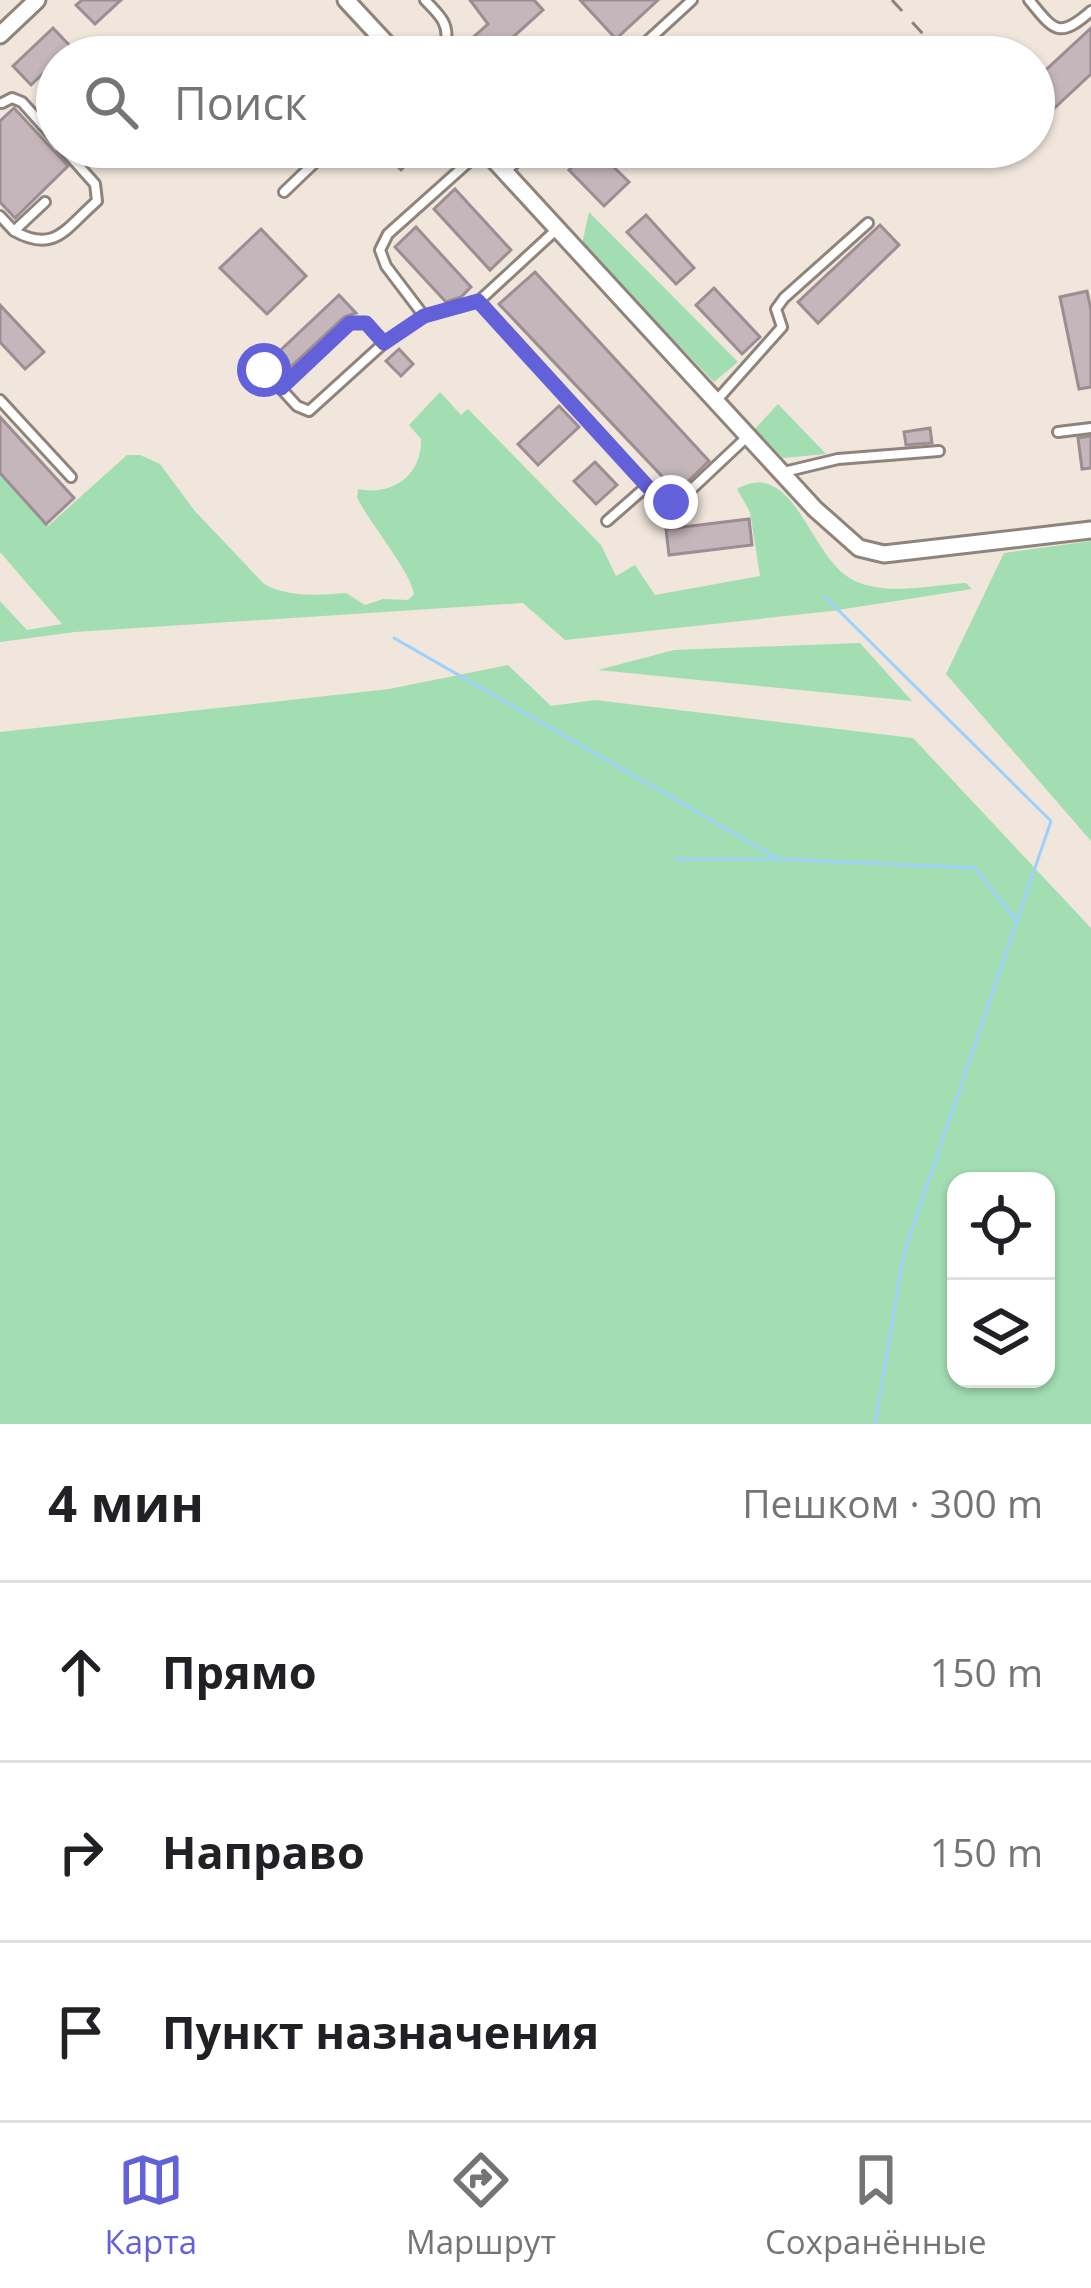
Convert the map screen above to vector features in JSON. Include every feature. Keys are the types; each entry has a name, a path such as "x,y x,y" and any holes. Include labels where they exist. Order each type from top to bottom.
{"street":[{"path":"0,35 38,0"},
{"path":"346,0 379,36"},
{"path":"501,168 782,473 859,548 884,554 1091,530"}],"lane":[{"path":"425,0 445,22 447,36"},
{"path":"653,36 692,0"},
{"path":"1029,0 1060,31 1071,29 1091,11"},
{"path":"1,103 12,98 22,102 36,117"},
{"path":"0,216 36,244 48,242 97,201 95,184 81,168"},
{"path":"284,192 309,168"},
{"path":"424,316 386,266 380,250 388,234 461,168"},
{"path":"505,172 509,168"},
{"path":"14,231 45,202"},
{"path":"716,401 782,327 776,309 784,298 868,223"},
{"path":"264,370 297,406 309,411 384,343 424,316 478,301 557,229"},
{"path":"478,301 662,501 680,500 748,436"},
{"path":"281,388 350,323 366,323 384,343"},
{"path":"0,400 71,477"},
{"path":"1058,432 1091,428"},
{"path":"782,473 838,460 939,451"},
{"path":"608,521 647,486"}],"green space":[{"path":"589,212 738,362 714,382 582,244"},
{"path":"440,392 461,415 468,409 601,545 616,576 635,565 655,595 760,576 750,512 737,489 757,483 774,486 788,498 825,553 855,581 896,589 966,583 972,589 832,611 565,640 523,603 75,632 0,642 0,601 27,630 62,624 0,552 0,473 48,526 127,455 160,464 194,510 264,584 294,594 346,593 365,605 383,599 408,600 414,594 411,584 363,508 358,489 393,486 410,473 421,439 409,425"},
{"path":"778,404 826,454 783,458 754,430"},
{"path":"1091,541 1091,841 946,674 1004,553"},
{"path":"860,643 912,701 598,670 674,650"},
{"path":"508,665 551,706 595,700 913,738 1091,928 1091,1424 0,1424 0,732 389,689"}],"building":[{"path":"82,0 121,0 95,24 76,5"},
{"path":"470,0 534,0 543,10 514,36 474,36 488,24"},
{"path":"580,0 658,0 619,36 613,36"},
{"path":"1091,28 1091,74 1055,107 1055,61"},
{"path":"36,44 36,80 31,85 13,66"},
{"path":"14,108 36,132 36,168 66,168 15,218 0,202 0,121"},
{"path":"615,168 629,182 604,206 569,170"},
{"path":"455,189 511,250 490,270 434,209"},
{"path":"646,215 694,268 676,284 627,232"},
{"path":"880,225 899,245 818,323 798,302"},
{"path":"416,227 471,287 461,297 446,302 395,247"},
{"path":"261,229 306,276 267,314 220,268"},
{"path":"535,272 709,461 677,492 499,304"},
{"path":"714,288 760,337 742,354 696,305"},
{"path":"1087,291 1091,387 1079,389 1060,297"},
{"path":"339,295 356,313 344,317 281,376 267,363"},
{"path":"0,305 44,352 25,369 0,342"},
{"path":"399,349 413,364 401,376 386,361"},
{"path":"559,406 579,427 538,465 518,444"},
{"path":"0,417 74,498 46,524 0,473"},
{"path":"930,428 932,443 906,445 904,432"},
{"path":"1091,436 1091,468 1082,469 1078,438"},
{"path":"595,462 617,485 596,504 574,481"},
{"path":"749,519 752,545 669,555 666,529"}],"waterway":[{"path":"824,596 1051,821 904,1253 875,1424"},
{"path":"394,638 779,859"},
{"path":"676,859 975,868 1015,919"}],"railway":[{"path":"892,0 925,36"}],"route":[{"path":"264,370 281,388 350,323 366,323 384,343 424,316 478,301 647,486 662,501 671,502"}]}
